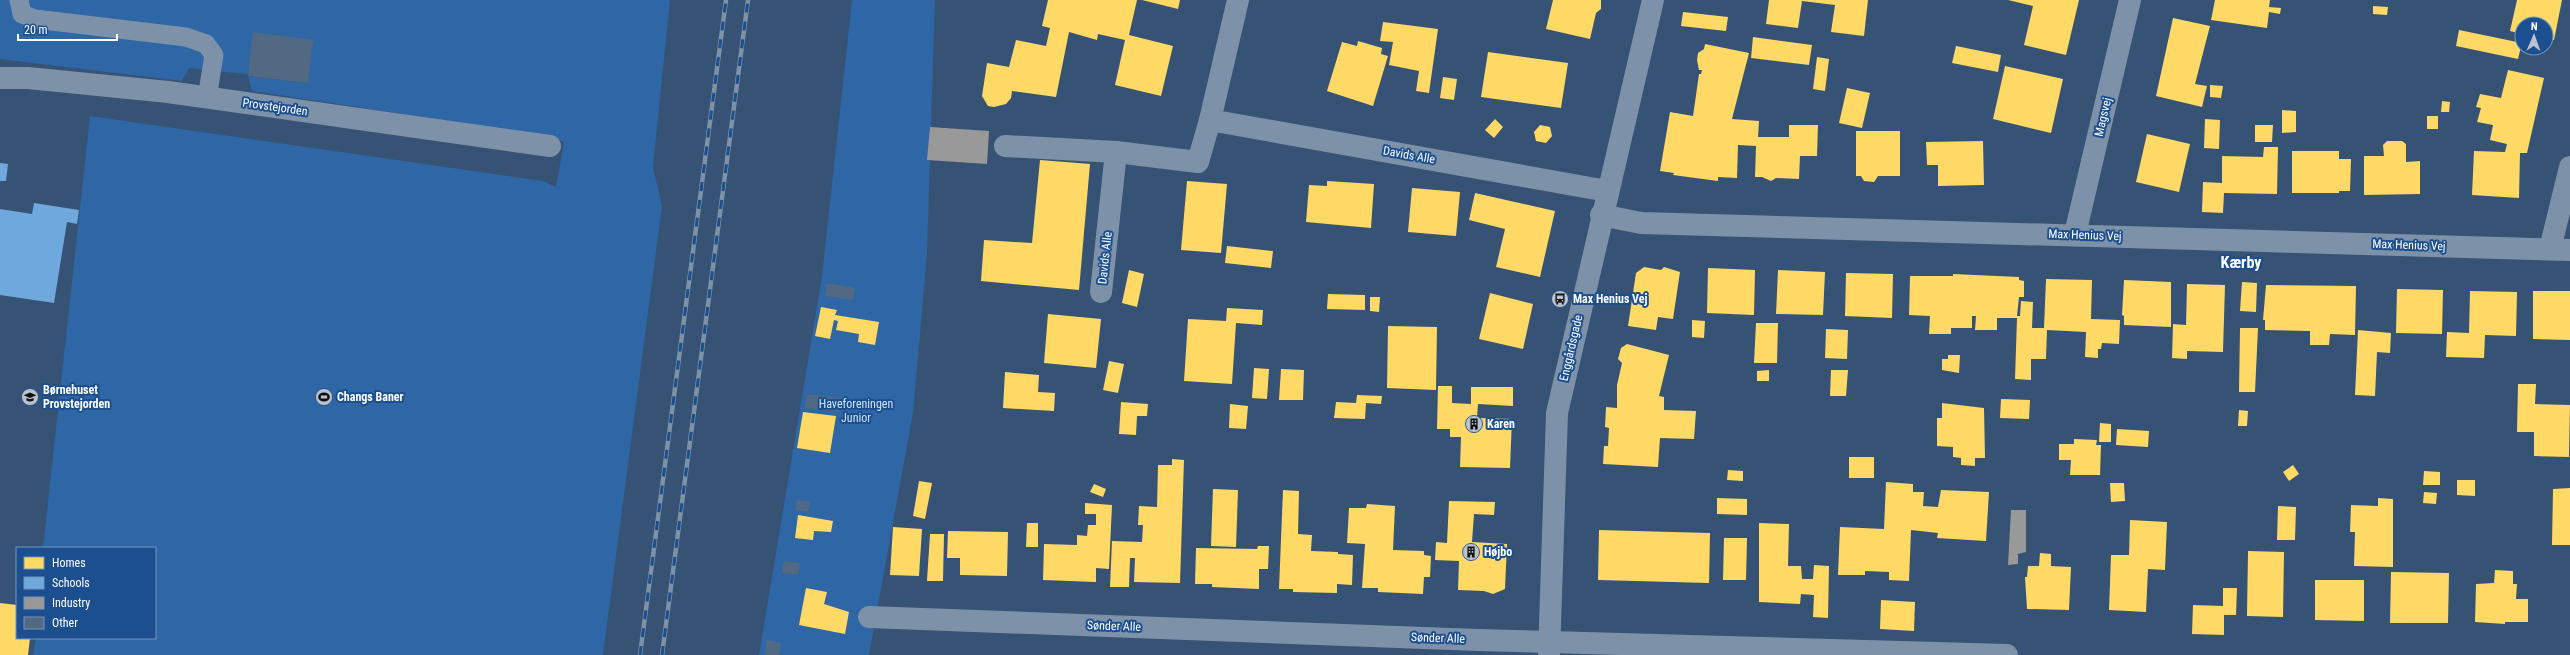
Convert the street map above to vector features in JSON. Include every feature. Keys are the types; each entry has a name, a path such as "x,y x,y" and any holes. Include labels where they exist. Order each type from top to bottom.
{"street":[{"path":"1005,146 1116,152 1198,162 1210,120 1238,0"},
{"name":"Enggårdsgade","path":"1549,648 1557,413 1601,215 1652,0"},
{"name":"Magsvej","path":"2076,234 2130,0"},
{"name":"Provstejorden","path":"0,78 36,79 207,98 550,146"},
{"name":"Davids Alle","path":"1210,120 1607,191"},
{"name":"Davids Alle","path":"1101,292 1116,152"},
{"path":"2560,250 2570,167"},
{"name":"Max Henius Vej","path":"1601,215 1641,223 2076,234 2560,250"},
{"name":"Sønder Alle","path":"869,617 1549,648 2007,655"}],"lane":[{"path":"19,0 22,14 34,19 186,37 206,44 214,55 207,98"}],"green space":[{"name":"Changs Baner","path":"0,0 670,0 653,167 662,206 603,655 33,655 36,639 156,639 156,547 43,547 90,116 543,181 556,187 564,142 547,136 252,91 248,76 308,83 308,81 189,68 182,81 0,59"},
{"name":"Haveforeningen Junior","path":"852,0 935,0 927,254 913,413 869,655 759,655 822,276"}],"building: Homes":[{"path":"1048,0 1137,0 1129,35 1173,46 1161,96 1115,85 1125,40 1098,34 1097,40 1069,32 1056,97 1012,91 1011,98 1006,104 994,107 988,106 982,96 987,63 1009,67 1016,40 1046,46 1050,28 1042,26"},
{"path":"1142,0 1180,0 1178,9"},
{"path":"1553,0 1601,0 1601,9 1596,13 1590,39 1546,29"},
{"path":"1769,0 1868,0 1864,36 1831,32 1835,5 1802,1 1798,28 1766,24"},
{"path":"2008,0 2079,0 2066,55 2024,45 2033,6"},
{"path":"2215,0 2270,0 2269,7 2281,8 2280,14 2269,12 2267,28 2211,20"},
{"path":"2517,0 2562,0 2554,40 2554,16 2514,16 2514,32 2510,31"},
{"path":"2373,6 2388,7 2387,15 2373,14"},
{"path":"1683,12 1728,17 1726,31 1681,26"},
{"path":"2173,18 2210,26 2195,84 2207,86 2202,107 2156,96"},
{"path":"1383,22 1438,29 1429,93 1416,91 1419,71 1389,65 1393,42 1380,41"},
{"path":"2459,30 2514,41 2514,56 2519,56 2518,59 2456,46"},
{"path":"1753,37 1812,45 1809,65 1751,58"},
{"path":"1358,41 1382,48 1381,54 1388,56 1373,106 1327,91 1342,42 1357,46"},
{"path":"1705,44 1749,53 1732,119 1759,121 1758,137 1789,137 1789,125 1818,125 1817,156 1800,156 1799,179 1776,178 1771,181 1762,177 1755,177 1756,146 1738,145 1737,178 1718,177 1718,181 1673,175 1674,173 1660,171 1670,112 1693,116 1699,74 1701,74 1702,70 1699,70 1697,60 1698,53 1704,49"},
{"path":"1956,46 2001,55 1998,72 1952,63"},
{"path":"1488,52 1568,63 1561,108 1481,97"},
{"path":"1817,57 1829,59 1825,91 1813,89"},
{"path":"2005,66 2063,79 2051,133 1993,119"},
{"path":"2508,70 2544,78 2527,153 2520,153 2519,198 2472,195 2474,151 2505,152 2507,144 2490,140 2493,125 2477,122 2481,108 2476,107 2480,94 2501,98"},
{"path":"1443,77 1457,79 1454,100 1440,98"},
{"path":"2210,85 2223,86 2221,98 2210,97"},
{"path":"1847,88 1870,93 1862,128 1839,123"},
{"path":"2442,101 2450,102 2449,112 2441,112"},
{"path":"2282,110 2296,111 2296,132 2282,133"},
{"path":"2427,116 2438,116 2438,129 2427,129"},
{"path":"1495,119 1503,127 1494,138 1485,130"},
{"path":"2205,119 2220,120 2219,149 2204,148"},
{"path":"1540,125 1550,127 1552,136 1546,143 1536,141 1534,132"},
{"path":"2255,125 2273,125 2272,142 2255,142"},
{"path":"1856,131 1900,131 1900,176 1878,176 1874,182 1864,181 1861,176 1856,176"},
{"path":"2147,134 2190,144 2179,192 2136,182"},
{"path":"1983,141 1984,185 1938,186 1938,165 1927,165 1926,142"},
{"path":"2387,141 2402,141 2406,144 2406,162 2420,161 2420,194 2364,195 2364,156 2384,156 2383,145"},
{"path":"2264,147 2278,147 2277,194 2224,193 2223,213 2202,212 2203,182 2222,183 2222,156 2263,157"},
{"path":"2292,151 2339,151 2339,159 2351,159 2350,191 2339,191 2339,193 2292,193"},
{"path":"1040,160 1090,164 1079,290 981,281 984,240 1032,243"},
{"path":"1187,181 1227,184 1221,253 1181,250"},
{"path":"1327,181 1374,184 1371,228 1306,222 1309,185 1327,186"},
{"path":"1412,188 1460,192 1456,236 1408,232"},
{"path":"1475,193 1555,211 1540,277 1496,267 1505,229 1469,220"},
{"path":"1227,246 1273,251 1271,268 1225,263"},
{"path":"1644,267 1661,270 1664,267 1680,272 1673,319 1658,317 1656,330 1628,326 1636,273"},
{"path":"1708,268 1755,270 1754,315 1707,313"},
{"path":"1129,270 1144,274 1137,307 1122,303"},
{"path":"1778,270 1825,272 1823,315 1776,314"},
{"path":"1846,273 1893,274 1892,318 1845,316"},
{"path":"1953,274 2019,277 2019,280 2024,281 2024,297 2019,297 2017,316 2020,316 2021,301 2033,302 2032,328 2044,328 2046,279 2092,280 2091,319 2120,320 2119,344 2102,343 2101,349 2098,349 2098,358 2085,357 2086,332 2047,330 2046,359 2031,359 2031,380 2015,379 2017,318 1997,318 1997,330 1975,330 1976,316 1972,316 1972,328 1951,328 1951,334 1929,334 1930,316 1909,315 1910,276 1953,276"},
{"path":"2124,280 2171,282 2171,327 2124,325 2124,316 2122,315"},
{"path":"2242,282 2257,283 2256,312 2240,311"},
{"path":"2187,284 2225,285 2223,352 2187,351 2187,359 2172,358 2173,324 2186,325"},
{"path":"2266,285 2356,286 2355,335 2330,334 2329,345 2310,345 2310,331 2265,330 2265,320 2263,320"},
{"path":"2397,289 2443,290 2442,334 2396,333"},
{"path":"2470,291 2517,292 2516,336 2485,335 2484,358 2446,357 2447,332 2469,333"},
{"path":"2533,291 2570,291 2570,340 2533,339"},
{"path":"1490,293 1533,304 1523,349 1479,339"},
{"path":"1328,294 1365,295 1365,310 1327,309"},
{"path":"1370,297 1380,297 1379,312 1370,311"},
{"path":"821,307 837,310 835,315 879,322 875,345 858,342 859,334 836,330 838,321 834,320 830,339 815,336"},
{"path":"1227,308 1263,310 1262,325 1236,323 1232,384 1184,381 1188,319 1226,321"},
{"path":"1048,314 1101,319 1096,368 1044,363"},
{"path":"1692,320 1705,321 1704,338 1692,337"},
{"path":"1756,323 1778,323 1777,363 1754,363"},
{"path":"1388,326 1437,327 1436,390 1387,388"},
{"path":"2240,328 2258,328 2255,392 2239,392"},
{"path":"1826,329 1848,330 1847,359 1825,358"},
{"path":"2358,330 2391,333 2390,353 2377,352 2375,396 2355,395"},
{"path":"1627,344 1669,355 1659,396 1664,397 1664,410 1696,411 1694,439 1660,438 1658,467 1603,464 1604,446 1608,446 1609,428 1605,427 1606,407 1617,408 1617,385 1622,363 1618,359 1621,348"},
{"path":"1948,355 1960,355 1959,373 1942,370 1942,359 1948,359"},
{"path":"1109,361 1124,364 1118,393 1103,390"},
{"path":"1254,368 1269,369 1267,399 1252,398"},
{"path":"1281,369 1304,370 1303,400 1279,400"},
{"path":"1769,370 1769,381 1757,381 1757,371"},
{"path":"1831,370 1848,370 1846,396 1830,396"},
{"path":"1005,372 1039,375 1038,392 1055,393 1054,411 1003,408"},
{"path":"2518,384 2536,384 2535,404 2570,405 2569,457 2534,456 2534,432 2517,432"},
{"name":"Karen","path":"1438,386 1452,386 1452,403 1471,404 1471,387 1513,387 1513,406 1478,404 1477,418 1512,419 1510,468 1460,467 1461,437 1450,437 1450,429 1437,429"},
{"path":"1357,395 1382,396 1381,404 1366,403 1365,419 1334,418 1336,402 1356,403"},
{"path":"2001,399 2030,400 2029,419 2000,418"},
{"path":"1121,402 1148,404 1147,416 1137,416 1136,435 1119,434"},
{"path":"1942,403 1984,408 1985,458 1975,458 1975,466 1961,465 1961,458 1953,457 1953,447 1937,446 1937,418 1942,418"},
{"path":"1230,404 1248,406 1246,429 1229,428"},
{"path":"2239,410 2248,411 2247,426 2238,426"},
{"path":"803,412 836,416 830,453 797,448"},
{"path":"2100,423 2111,424 2111,442 2099,442"},
{"path":"2117,429 2149,431 2148,447 2116,445"},
{"path":"2074,439 2097,440 2096,445 2101,445 2100,475 2070,475 2071,460 2059,460 2059,444 2074,444"},
{"path":"1849,457 1874,457 1874,478 1849,478"},
{"path":"1172,459 1184,460 1180,583 1134,582 1135,558 1130,558 1129,587 1110,587 1112,541 1142,542 1143,525 1138,525 1139,506 1157,507 1158,465 1172,465"},
{"path":"2293,465 2299,474 2289,481 2283,472"},
{"path":"1728,470 1743,471 1743,481 1727,480"},
{"path":"2424,471 2440,472 2440,485 2423,485"},
{"path":"2457,480 2475,480 2475,496 2457,495"},
{"path":"919,481 932,483 925,519 913,516"},
{"path":"1886,482 1913,484 1913,492 1924,492 1923,506 1938,507 1941,490 1989,492 1986,541 1937,538 1938,533 1911,530 1909,581 1889,580 1889,572 1865,571 1865,575 1838,575 1840,527 1884,529"},
{"path":"2110,483 2124,483 2125,501 2111,502"},
{"path":"1094,484 1106,489 1103,497 1090,492"},
{"path":"2570,488 2570,545 2552,545 2553,489"},
{"path":"1213,489 1238,490 1236,547 1211,546"},
{"path":"1283,490 1299,491 1298,534 1312,535 1311,551 1338,552 1338,554 1353,555 1352,585 1337,584 1337,593 1293,592 1293,589 1279,589"},
{"path":"2424,492 2437,493 2436,504 2423,503"},
{"path":"1717,498 1747,499 1747,515 1717,514"},
{"path":"2378,498 2393,499 2393,567 2354,566 2355,532 2350,532 2351,505 2378,506"},
{"name":"Højbo","path":"1449,501 1495,502 1494,515 1474,514 1472,542 1507,544 1505,589 1493,594 1484,591 1458,590 1459,561 1435,560 1436,542 1447,543"},
{"path":"1085,503 1112,505 1109,569 1096,568 1096,582 1043,580 1044,544 1077,545 1077,535 1087,536 1088,525 1096,525 1096,514 1085,514"},
{"path":"1367,504 1395,506 1393,550 1424,551 1424,555 1431,556 1430,577 1424,577 1423,594 1378,592 1378,588 1362,588 1365,544 1347,543 1349,508 1366,508"},
{"path":"2278,506 2296,507 2295,540 2277,540"},
{"path":"798,515 833,521 831,532 814,531 813,540 795,538"},
{"path":"2130,520 2167,522 2165,570 2148,569 2146,612 2109,610 2111,555 2129,555"},
{"path":"1027,523 1038,523 1038,547 1026,547"},
{"path":"1759,523 1789,524 1788,566 1801,566 1802,579 1813,579 1814,565 1829,566 1828,618 1813,617 1814,595 1801,594 1800,604 1759,602"},
{"path":"893,527 922,529 919,576 890,575"},
{"path":"1599,530 1710,533 1709,583 1598,580"},
{"path":"948,531 1008,532 1007,576 960,575 960,558 947,558"},
{"path":"930,534 944,534 943,581 927,581"},
{"path":"1724,538 1747,538 1746,580 1723,580"},
{"path":"1258,546 1269,546 1268,569 1259,569 1259,589 1212,587 1212,584 1195,584 1196,548 1257,549"},
{"path":"2248,551 2284,552 2283,617 2247,616"},
{"path":"2040,553 2051,554 2051,566 2071,567 2069,610 2027,609 2025,577 2027,577 2028,566 2039,566"},
{"path":"2495,570 2513,571 2513,584 2517,584 2516,599 2528,599 2528,622 2505,622 2505,624 2475,622 2476,584 2494,583"},
{"path":"2391,572 2449,573 2448,623 2390,623"},
{"path":"2315,580 2364,580 2364,621 2315,620"},
{"path":"806,588 827,592 824,604 849,612 845,634 799,625"},
{"path":"2223,588 2237,588 2236,615 2224,615 2224,635 2192,634 2193,605 2223,606"},
{"path":"1881,600 1915,602 1914,631 1880,629"},
{"path":"0,603 16,605 16,639 30,639 28,655 0,655"}],"building: Schools":[{"path":"0,163 8,164 6,181 0,181"},
{"path":"34,203 79,210 77,224 67,222 54,303 0,295 0,209 32,214"}],"building: Industry":[{"path":"930,127 989,131 987,164 927,160"},
{"path":"2011,510 2026,510 2026,552 2018,554 2018,564 2008,565"}],"building: Other":[{"path":"253,32 313,40 308,83 248,76"},
{"path":"827,283 855,288 853,300 825,296"},
{"path":"807,394 841,398 839,412 805,408"},
{"path":"797,500 810,502 808,512 795,510"},
{"path":"784,561 800,563 798,575 782,573"},
{"path":"767,640 781,643 779,655 765,655"}],"railway":[{"path":"640,655 726,0"},
{"path":"662,655 748,0"}],"place":[{"name":"Max Henius Vej","path":"1560,299"},
{"name":"Børnehuset Provstejorden","path":"30,397"},
{"name":"Changs Baner","path":"324,397"},
{"name":"Karen","path":"1474,424"},
{"name":"Højbo","path":"1471,552"}],"district":[{"name":"Kærby","path":"2241,262"}]}
